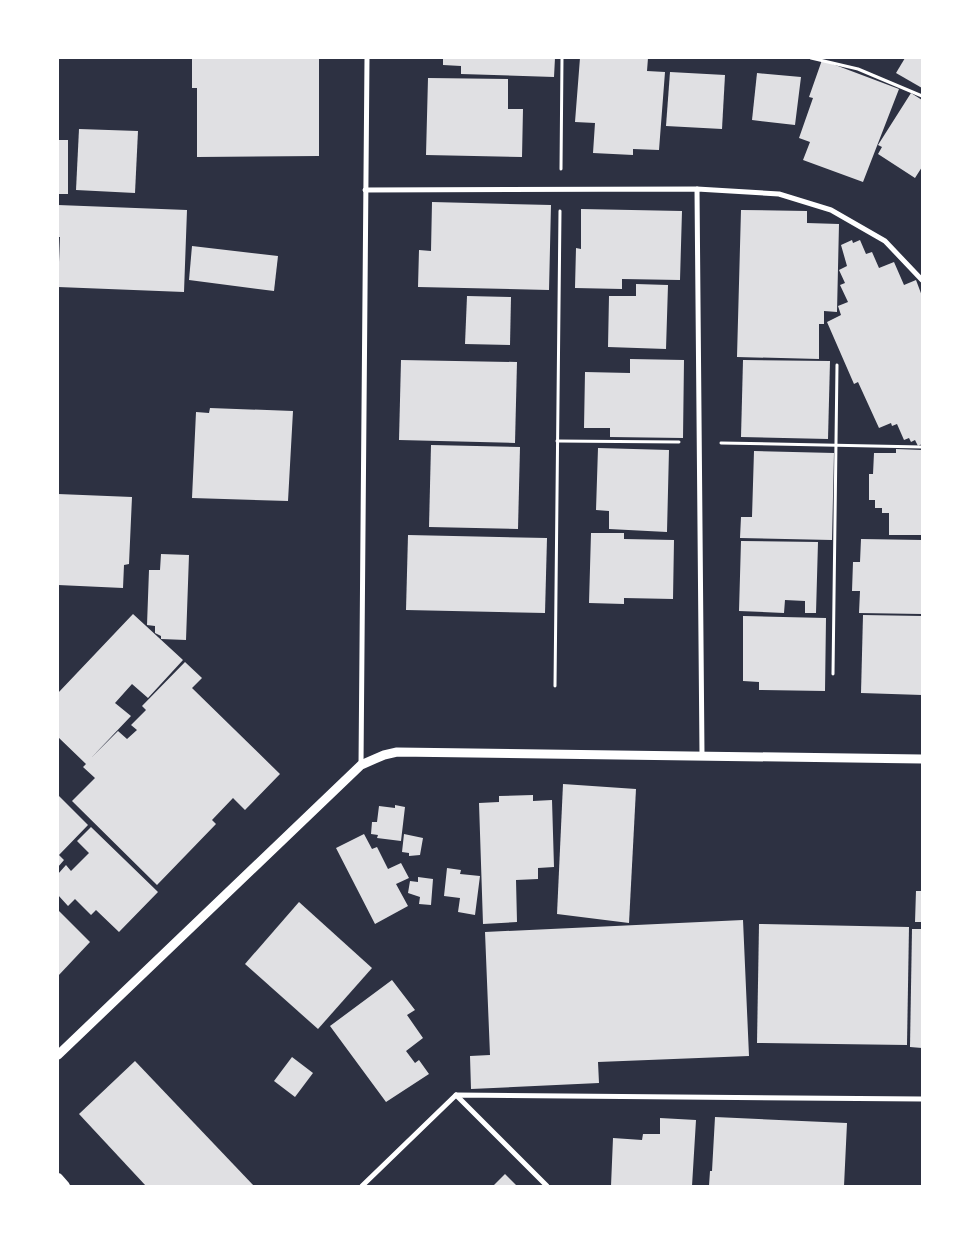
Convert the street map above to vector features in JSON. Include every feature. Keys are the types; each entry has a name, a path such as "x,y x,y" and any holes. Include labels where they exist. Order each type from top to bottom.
{"main road":[{"path":"58,1178 65,1186"}],"street":[{"path":"360,765 367,58"},
{"path":"365,190 697,189 779,194 831,210 885,241 922,280"},
{"path":"697,189 702,754"},
{"path":"58,1055 360,765 384,755 397,752 702,754 922,759"},
{"path":"362,1186 456,1095 922,1099"},
{"path":"456,1095 547,1186"}],"path":[{"path":"555,686 562,58"},
{"path":"811,58 858,68 922,96"},
{"path":"834,674 837,366"},
{"path":"557,441 922,447"}],"building":[{"path":"192,58 319,58 319,156 197,157 197,88 192,88"},
{"path":"443,58 555,58 554,77 461,74 461,66 443,65"},
{"path":"580,58 648,58 647,71 665,72 659,150 633,149 633,155 593,153 595,123 575,122"},
{"path":"905,58 922,58 922,88 896,73"},
{"path":"822,60 899,89 863,182 803,160 810,142 799,138 813,98 809,97"},
{"path":"670,72 725,75 722,129 666,126"},
{"path":"757,73 801,77 795,125 752,120"},
{"path":"428,78 508,79 508,109 523,109 522,157 426,155"},
{"path":"911,93 922,100 922,167 915,178 878,154 882,147 878,145"},
{"path":"79,129 138,131 135,193 76,190"},
{"path":"58,140 68,140 68,194 58,194"},
{"path":"432,202 551,205 549,290 418,287 419,250 431,251"},
{"path":"58,205 187,210 184,292 58,287 60,237 58,237"},
{"path":"581,209 682,211 680,280 622,279 622,289 575,288 576,248 581,249"},
{"path":"741,210 807,211 807,223 839,224 837,312 824,311 824,324 819,324 819,359 737,357"},
{"path":"852,240 853,243 860,240 866,254 872,252 879,268 894,262 904,285 916,280 922,296 922,444 918,446 915,440 911,442 909,438 904,440 897,424 892,426 891,423 879,428 858,382 854,384 827,322 841,315 838,306 848,302 840,285 845,283 839,270 847,266 841,245"},
{"path":"192,246 278,256 274,291 189,280"},
{"path":"636,284 668,285 666,349 608,347 609,296 636,296"},
{"path":"467,296 511,297 510,345 465,344"},
{"path":"630,359 684,360 683,438 610,437 610,428 584,428 585,372 630,373"},
{"path":"401,360 517,362 515,443 399,440"},
{"path":"743,360 830,361 828,439 741,437"},
{"path":"210,408 293,411 288,501 192,498 196,412 209,413"},
{"path":"431,445 520,447 518,529 429,527"},
{"path":"598,448 669,450 667,532 609,529 609,511 596,510"},
{"path":"896,449 922,450 922,535 889,535 889,513 882,513 882,508 875,508 875,500 869,500 869,474 873,474 874,453 896,453"},
{"path":"754,451 834,453 832,540 740,538 741,517 752,517"},
{"path":"58,494 132,497 129,564 124,565 123,588 58,585"},
{"path":"591,533 624,533 624,539 674,540 673,599 624,598 624,604 589,603"},
{"path":"408,535 547,538 545,613 406,610"},
{"path":"861,539 922,540 922,614 859,613 860,591 852,591 853,562 860,562"},
{"path":"741,541 818,542 816,613 805,613 805,601 785,600 784,613 739,611"},
{"path":"161,554 189,555 186,640 161,639 161,636 155,633 155,626 147,625 149,570 160,570"},
{"path":"133,614 183,660 148,698 132,684 115,703 131,716 91,758 118,731 127,739 137,730 131,725 146,710 142,706 185,662 202,678 192,688 280,774 245,810 233,798 212,820 216,824 157,885 72,801 95,778 83,767 86,764 58,737 58,693"},
{"path":"863,615 922,616 922,695 861,693"},
{"path":"743,616 826,618 825,691 759,690 759,682 743,681"},
{"path":"563,784 636,789 629,923 557,914"},
{"path":"533,795 533,801 552,800 554,867 538,868 538,879 516,880 517,922 483,924 479,803 499,802 499,796"},
{"path":"59,796 88,825 59,855 64,860 58,867"},
{"path":"395,805 405,807 401,841 377,838 378,835 371,834 372,822 377,822 379,806 395,808"},
{"path":"91,827 158,892 119,932 96,910 91,915 75,899 68,906 58,895 58,874 66,865 71,871 89,853 77,841"},
{"path":"364,834 372,849 377,847 388,869 401,863 409,878 396,884 408,906 375,924 336,848"},
{"path":"404,834 423,838 420,855 409,856 409,853 402,852"},
{"path":"447,868 461,870 460,874 480,876 475,915 458,912 460,898 444,896"},
{"path":"418,877 433,879 431,905 419,904 420,897 408,893 410,881 418,882"},
{"path":"916,891 922,891 922,922 915,922"},
{"path":"299,902 372,968 318,1029 245,964"},
{"path":"58,910 90,942 58,976"},
{"path":"743,920 749,1056 598,1062 599,1083 471,1089 470,1056 490,1055 485,932"},
{"path":"759,924 909,927 907,1045 757,1043"},
{"path":"912,929 922,929 922,1048 910,1047"},
{"path":"392,980 415,1010 407,1015 423,1038 406,1051 415,1063 419,1060 429,1074 386,1102 330,1026"},
{"path":"292,1057 313,1073 295,1097 274,1081"},
{"path":"135,1061 254,1186 146,1186 79,1114"},
{"path":"715,1117 847,1123 844,1186 709,1186 710,1171 712,1171"},
{"path":"660,1118 696,1120 692,1186 611,1186 613,1138 642,1140 643,1134 660,1134"},
{"path":"505,1174 517,1186 493,1186"}]}
